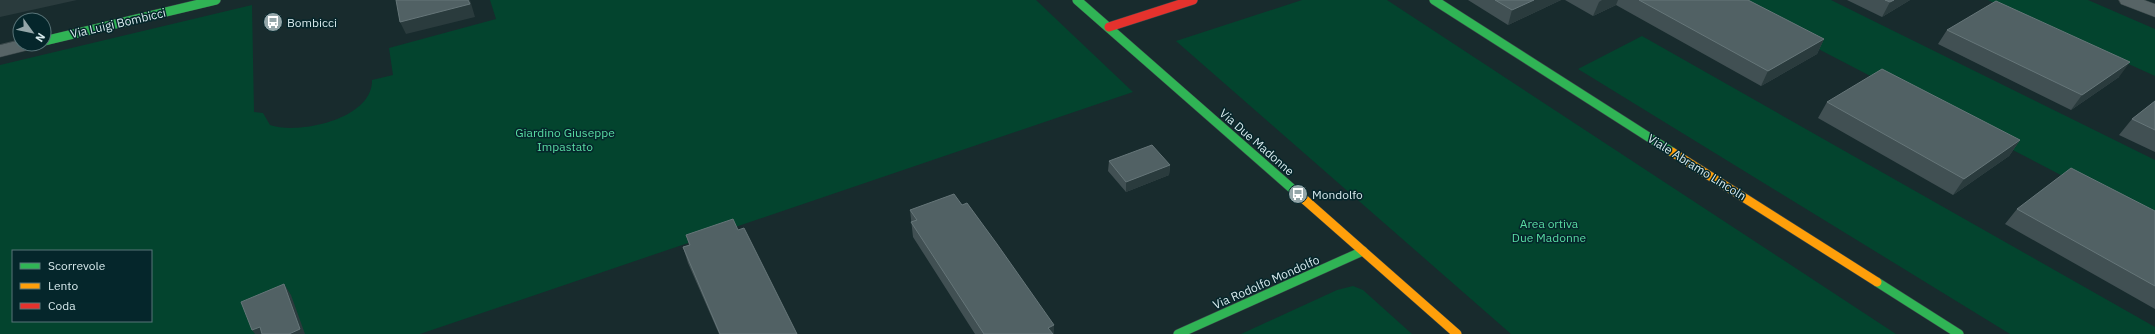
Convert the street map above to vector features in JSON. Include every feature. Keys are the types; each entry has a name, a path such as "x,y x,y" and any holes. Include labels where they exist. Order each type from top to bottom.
{"street":[{"name":"Via Luigi Bombicci","path":"52,38 216,0"},
{"name":"Via Due Madonne","path":"1077,0 1457,334"},
{"path":"1109,27 1193,0"},
{"name":"Viale Abramo Lincoln","path":"1434,0 1959,334"},
{"path":"2128,0 2155,12"},
{"path":"0,51 12,48"},
{"name":"Via Rodolfo Mondolfo","path":"1178,334 1363,251"}],"green space":[{"name":"Giardino Giuseppe Impastato","path":"490,0 1036,0 1133,92 420,334 0,334 0,65 252,5 254,112 263,113 270,125 283,128 298,128 332,121 348,114 361,105 369,94 372,80 393,75 389,48 496,19"},
{"name":"Area ortiva Due Madonne","path":"1302,0 1387,0 1896,334 1511,334 1176,41"},
{"path":"1724,0 1831,0 2155,160 2155,224"},
{"path":"1988,0 2088,0 2155,29 2155,76"},
{"path":"1642,36 2155,327 2155,334 2010,334 1578,69"},
{"path":"1353,286 1363,290 1412,334 1241,334 1337,290"}],"building":[{"path":"396,0 468,0 470,4 400,22"},
{"path":"1495,0 1534,0 1512,10"},
{"path":"1639,0 1748,0 1824,39 1768,71"},
{"path":"1996,1 2130,62 2082,95 1947,30"},
{"path":"1882,69 2020,140 1964,179 1827,102"},
{"path":"2155,101 2155,130 2132,119"},
{"path":"1152,145 1170,165 1126,182 1109,161"},
{"path":"2071,168 2155,211 2155,286 2017,209"},
{"path":"954,194 962,205 967,203 997,244 1054,325 1048,328 1053,334 984,334 911,222 917,220 910,210"},
{"path":"733,219 738,230 744,228 797,334 720,334 683,247 690,245 686,235"},
{"path":"284,284 300,329 289,334 262,334 260,327 252,330 241,302"}],"traffic: fast":[{"path":"52,39 216,0"},
{"path":"1077,0 1305,200"},
{"path":"1434,0 1672,152"},
{"path":"1178,334 1363,251"},
{"path":"1877,282 1959,334"}],"traffic: slow":[{"path":"1672,152 1877,282"},
{"path":"1305,200 1457,334"}],"traffic: jam":[{"path":"1109,27 1193,0"}],"place":[{"name":"Bombicci","path":"273,22"},
{"name":"Mondolfo","path":"1298,194"}]}
